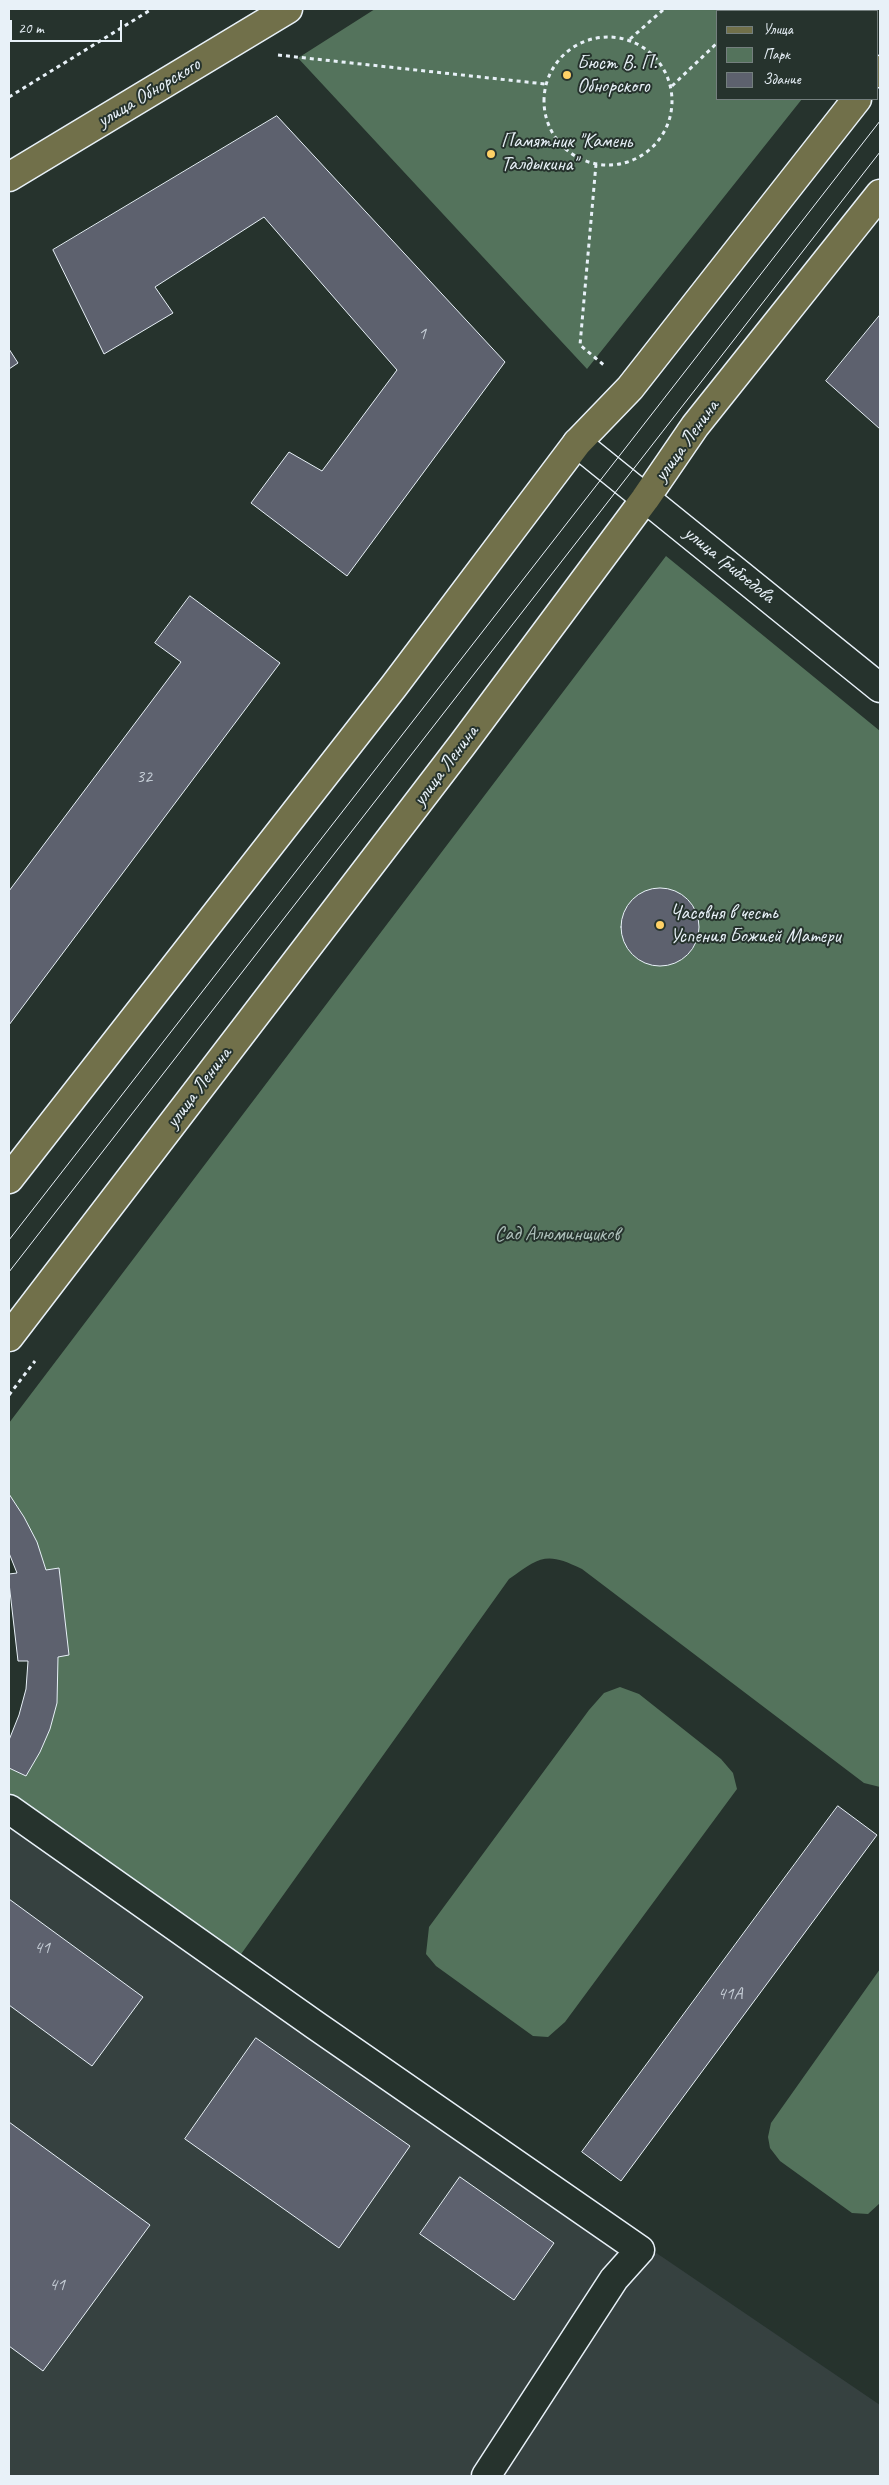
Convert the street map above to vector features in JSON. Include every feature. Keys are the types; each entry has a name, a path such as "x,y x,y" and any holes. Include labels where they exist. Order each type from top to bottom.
{"main road":[{"name":"улица Обнорского","path":"9,177 288,9"},
{"path":"9,1179 394,686 577,443 630,388 856,100"},
{"name":"улица Ленина","path":"9,1337 462,745 645,499 695,426 880,194"}],"street":[{"name":"улица Грибоедова","path":"577,443 880,688"},
{"path":"9,1809 315,2025 640,2250 614,2279 486,2476"}],"path":[{"path":"9,96 152,9"},
{"path":"630,39 664,9"},
{"path":"259,26 278,56 545,84"},
{"path":"608,36 630,39 649,49 663,66 672,86 673,108 667,129 654,146 637,159 617,165 596,164 576,157 560,144 549,126 544,106 545,84 554,65 568,50 586,40 608,36"},
{"path":"672,86 716,44"},
{"path":"596,164 580,346 630,388"}],"shaded area":[{"path":"9,1813 880,2405 879,2476 9,2476"}],"green space":[{"path":"375,9 873,9 716,10 716,100 801,100 587,369 298,58"},
{"name":"Сад Алюминщиков","path":"666,556 880,731 880,1787 864,1783 582,1569 570,1563 551,1558 536,1561 509,1579 224,1978 9,1822 9,1749 32,1715 35,1573 9,1534 9,1423"},
{"path":"620,1687 639,1694 721,1759 733,1773 737,1789 565,2022 548,2037 533,2036 436,1966 426,1954 429,1927 589,1710 604,1693"},
{"path":"880,1969 880,2203 868,2214 852,2213 780,2161 770,2148 768,2137 771,2123"}],"building":[{"path":"277,116 505,362 347,576 251,503 289,452 322,471 397,370 264,217 155,287 173,313 104,354 53,250"},
{"path":"880,315 880,429 826,381"},
{"path":"9,349 18,363 9,369"},
{"path":"190,596 280,663 9,1025 9,891 181,662 155,643"},
{"name":"Часовня в честь Успения Божией Матери","path":"660,888 675,891 688,899 696,912 699,927 696,942 688,955 675,963 660,966 645,963 632,955 624,942 621,927 624,912 632,899 645,891"},
{"path":"9,1494 37,1542 46,1570 59,1568 69,1655 58,1657 57,1703 50,1729 40,1752 26,1776 9,1768 9,1740 19,1715 26,1689 28,1661 18,1661 9,1583 9,1574 17,1573 9,1553"},
{"path":"838,1806 877,1835 621,2181 582,2152"},
{"path":"9,1899 143,1997 92,2066 9,2005"},
{"path":"256,2038 410,2146 339,2248 185,2139"},
{"path":"9,2122 150,2225 43,2371 9,2346"},
{"path":"460,2177 554,2243 514,2300 420,2234"}],"tram line":[{"path":"9,1240 880,121"},
{"path":"9,1272 880,152"}],"place":[{"name":"Бюст В. П. Обнорского","path":"567,75"},
{"name":"Памятник \"Камень Талдыкина\"","path":"491,154"},
{"name":"Часовня в честь Успения Божией Матери","path":"660,925"}]}
